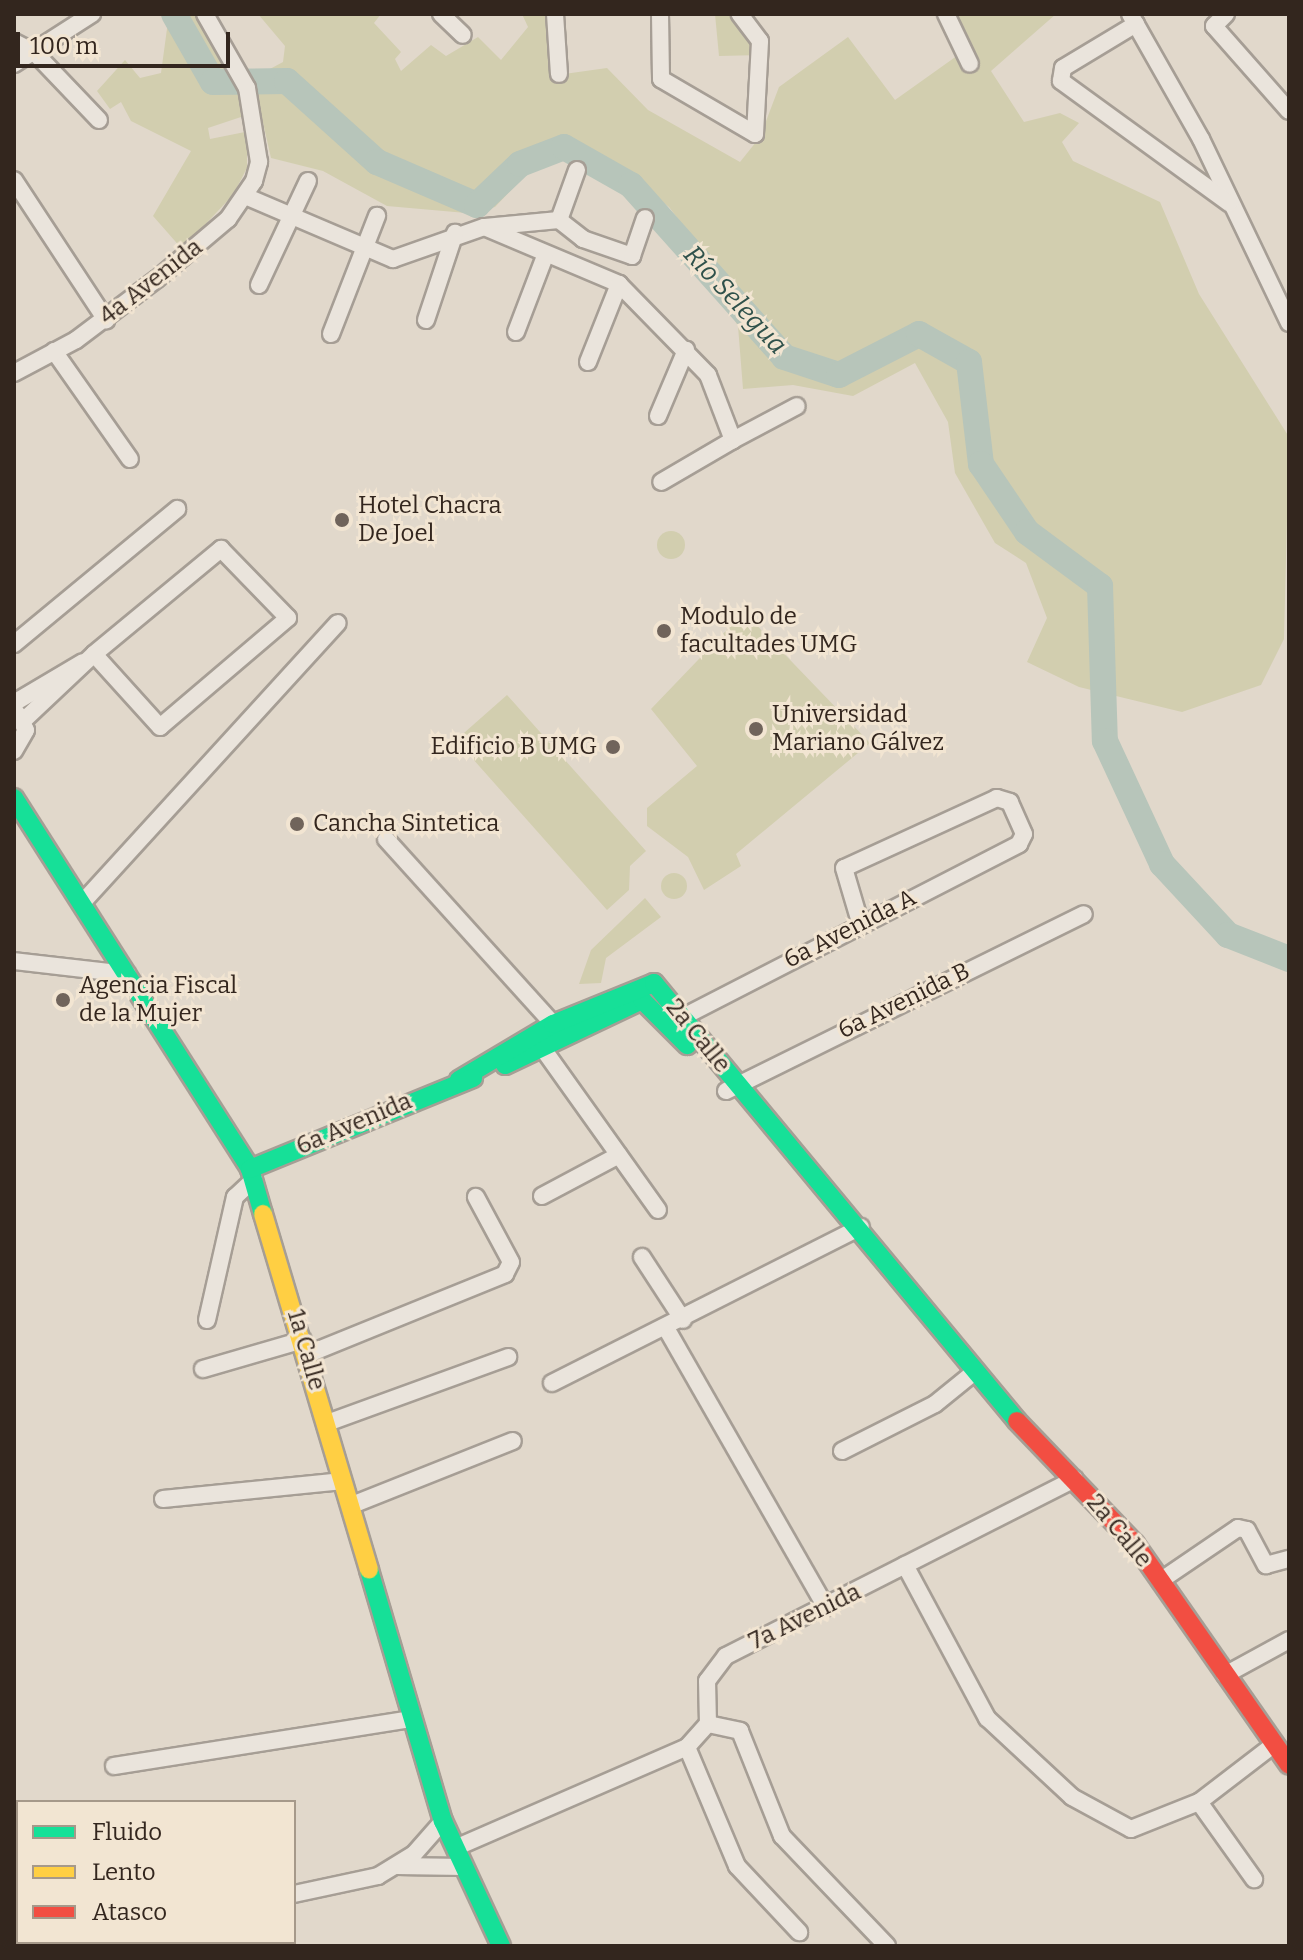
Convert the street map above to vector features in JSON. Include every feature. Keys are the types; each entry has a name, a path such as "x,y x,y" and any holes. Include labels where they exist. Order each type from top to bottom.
{"street":[{"path":"14,64 34,52 72,19 92,14"},
{"name":"4a Avenida","path":"14,373 106,320 202,243 245,196 259,162 247,88 205,14"},
{"path":"441,14 463,35"},
{"path":"555,14 559,74"},
{"path":"660,14 661,79 755,134 760,41 749,17"},
{"path":"946,14 970,64"},
{"path":"1226,14 1214,26 1289,111"},
{"path":"1231,204 1061,81 1063,68 1133,19 1231,204 1289,323"},
{"path":"14,42 34,52 99,120"},
{"path":"559,220 577,170"},
{"path":"14,180 21,205 106,320"},
{"path":"259,285 308,181"},
{"path":"245,196 290,219 393,259 455,233 559,220 583,239 632,256 645,218"},
{"path":"331,334 377,216"},
{"path":"484,227 545,256 619,284 708,375 733,440"},
{"path":"426,320 455,233"},
{"path":"516,332 545,256"},
{"path":"588,362 619,284"},
{"path":"658,416 686,350"},
{"path":"54,351 130,459"},
{"path":"661,482 797,406"},
{"path":"14,644 177,509"},
{"path":"14,751 17,711 90,658 221,549 288,618 160,727 90,658"},
{"path":"82,903 338,623"},
{"name":"1a Calle","path":"14,798 252,1174 352,1505 410,1719 443,1821 501,1946"},
{"name":"6a Avenida A","path":"683,1017 860,922 1019,844 1024,834 1010,802 997,798 844,868 860,922"},
{"path":"386,839 553,1024"},
{"name":"6a Avenida B","path":"731,1087 1084,914"},
{"path":"14,961 127,974"},
{"name":"6a Avenida","path":"538,1041 553,1024 650,981"},
{"name":"2a Calle","path":"650,981 683,1017 731,1087"},
{"name":"6a Avenida","path":"252,1174 538,1041 642,1000"},
{"name":"2a Calle","path":"642,1000 731,1087 855,1231 904,1302 925,1316 972,1374 1075,1479 1160,1581 1272,1746 1289,1765"},
{"path":"538,1041 658,1210"},
{"path":"542,1196 619,1155"},
{"path":"207,1320 235,1197 252,1174"},
{"path":"203,1369 305,1347 505,1274 511,1262 476,1197"},
{"path":"552,1383 683,1320 855,1231"},
{"path":"642,1257 683,1320"},
{"path":"666,1328 826,1607"},
{"path":"327,1423 508,1357"},
{"path":"842,1451 935,1404 972,1374"},
{"path":"352,1505 513,1441"},
{"name":"7a Avenida","path":"708,1724 707,1681 726,1656 1075,1479"},
{"path":"163,1499 343,1481"},
{"path":"1160,1581 1238,1528 1247,1530 1266,1565 1289,1559"},
{"path":"905,1565 987,1718 1043,1775 1131,1829 1199,1802 1272,1746"},
{"path":"1225,1675 1289,1640"},
{"path":"114,1766 410,1719"},
{"path":"455,1848 687,1747 708,1724 740,1731 782,1836 887,1946"},
{"path":"687,1747 737,1866 799,1932"},
{"path":"1199,1802 1254,1879"},
{"path":"296,1894 352,1885 397,1866 443,1821"},
{"path":"397,1866 464,1867"}],"shaded area":[{"path":"169,14 197,14 231,66 244,116 208,128 210,139 245,132 247,150 247,168 233,195 182,249 153,216 191,151 131,121 121,102 110,109 97,91 125,60 140,78 161,73"},
{"path":"258,14 381,14 374,23 401,52 395,59 401,71 431,45 446,56 478,37 501,60 528,27 522,14 551,14 557,75 607,68 648,110 740,162 760,137 779,87 848,37 895,100 968,48 953,14 1056,14 991,71 1024,122 1060,113 1079,123 1062,142 1073,161 1160,202 1199,294 1289,437 1284,639 1261,685 1182,712 1079,687 1027,662 1047,618 1026,563 995,543 955,473 948,422 915,363 853,396 793,385 743,389 738,326 711,280 650,210 561,152 536,164 495,207 466,213 387,206 323,171 271,158 253,78 283,62 285,46","holes":["643,187 669,207 725,281"]},
{"path":"715,14 746,14 761,55 719,56"},
{"path":"671,531 681,535 685,545 681,555 671,559 661,555 657,545 661,535"},
{"path":"744,612 870,743 736,854 741,866 704,890 688,857 647,826 647,808 697,766 651,709"},
{"path":"507,695 646,851 630,866 629,890 607,910 456,740"},
{"path":"674,873 683,877 687,886 683,895 674,899 665,895 661,886 665,877"},
{"path":"645,898 661,917 606,958 601,983 579,984 591,950"}],"waterway":[{"name":"Río Selegua","path":"174,14 213,82 287,81 377,162 477,205 520,164 564,147 631,185 784,357 839,375 919,334 969,362 981,464 1027,532 1100,586 1105,741 1162,864 1228,935 1289,959"}],"traffic: fast":[{"path":"14,798 250,1169 263,1214"},
{"path":"459,1080 553,1024 654,983 1017,1421"},
{"path":"505,1065 642,1000 687,1045"},
{"path":"250,1169 473,1078"},
{"path":"369,1570 443,1821 501,1946"}],"traffic: slow":[{"path":"263,1214 369,1570"}],"traffic: jam":[{"path":"1017,1421 1135,1544 1289,1765"}],"place":[{"name":"Hotel Chacra De Joel","path":"342,520"},
{"name":"Modulo de facultades UMG","path":"664,631"},
{"name":"Universidad Mariano Gálvez","path":"756,729"},
{"name":"Edificio B UMG","path":"613,747"},
{"name":"Cancha Sintetica","path":"297,824"},
{"name":"Agencia Fiscal de la Mujer","path":"63,1000"}]}
